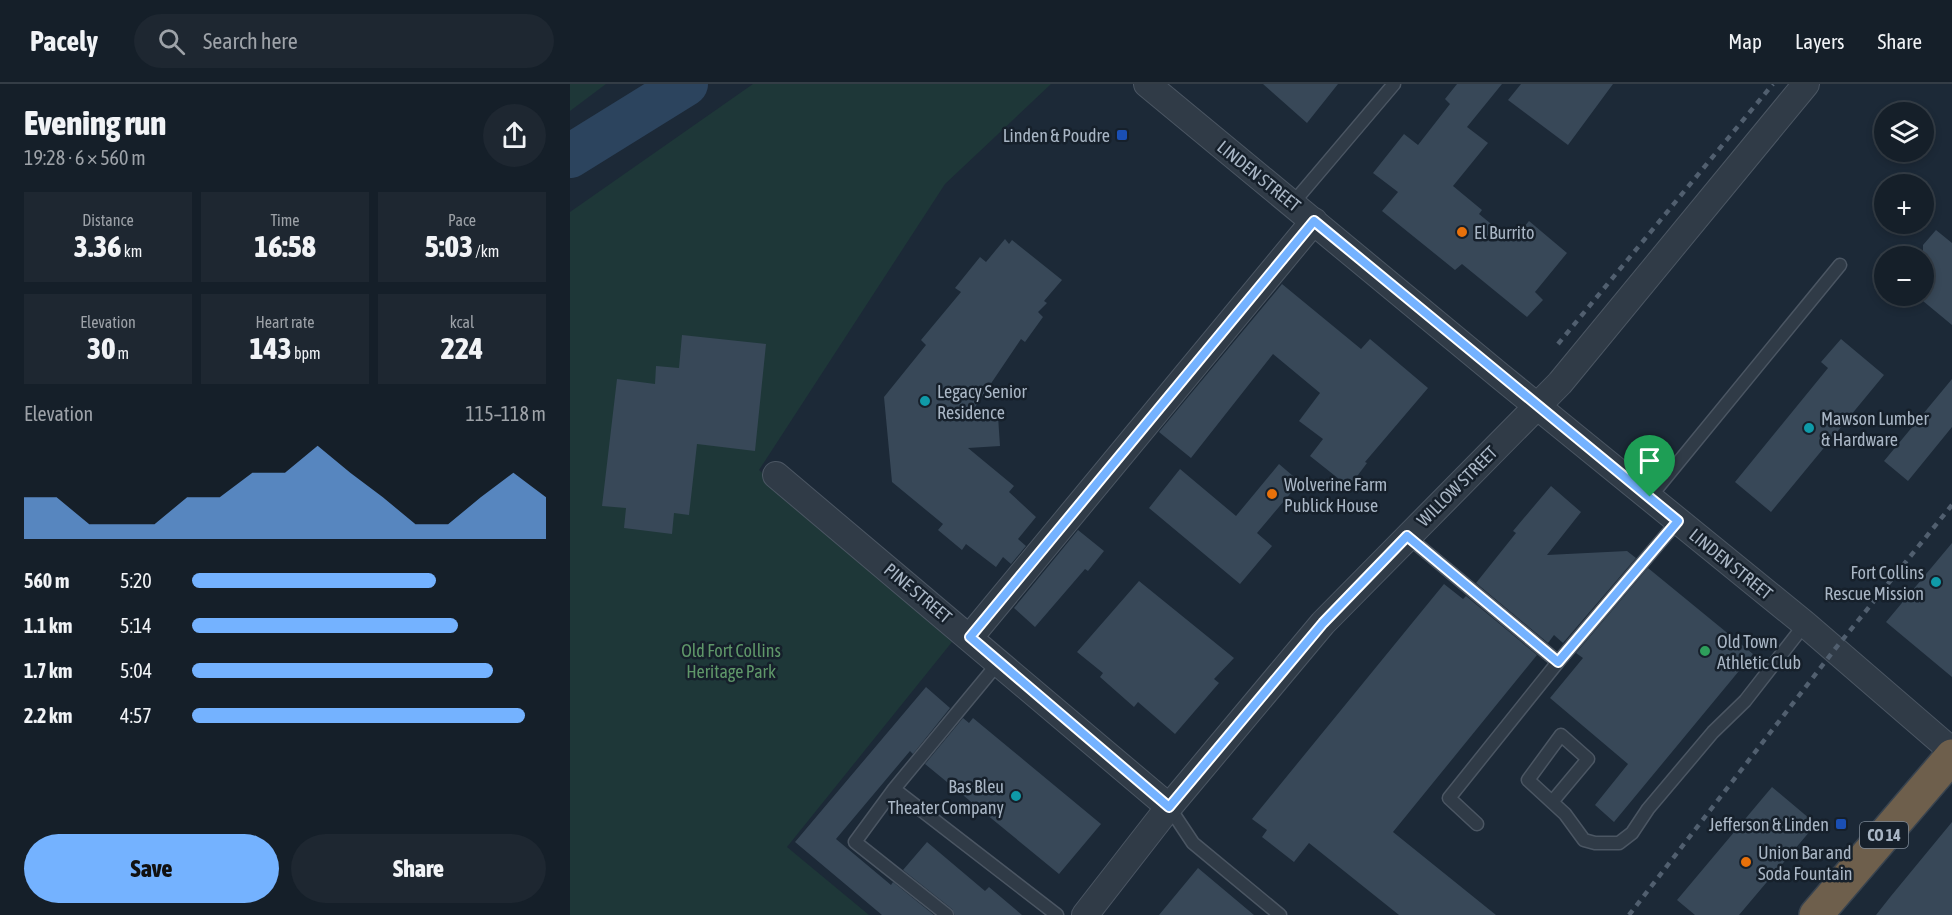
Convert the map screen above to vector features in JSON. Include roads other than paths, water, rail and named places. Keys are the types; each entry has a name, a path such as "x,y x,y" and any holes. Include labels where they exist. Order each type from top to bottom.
{"highway":[{"name":"CO 14","path":"1816,915 1952,756"}],"street":[{"name":"LINDEN STREET","path":"1147,84 1805,624 1952,751"},
{"name":"WILLOW STREET","path":"1085,915 1169,807 1323,623 1560,383 1806,84"},
{"path":"970,637 1314,221"},
{"name":"PINE STREET","path":"776,475 1169,807"}],"lane":[{"path":"1293,203 1394,84"},
{"path":"1650,497 1840,265"},
{"path":"1477,824 1449,798 1558,662 1678,521"},
{"path":"1407,536 1558,662"},
{"path":"1552,802 1588,759 1561,735 1528,780 1552,802 1584,840 1594,843 1619,843 1632,833 1662,792 1713,732 1745,701 1805,624"},
{"path":"947,915 855,842 894,789 999,662"},
{"path":"894,789 1056,915"},
{"path":"1169,807 1193,843 1280,915"}],"waterway":[{"path":"570,156 686,84"}],"railway":[{"path":"1558,344 1773,84"},
{"path":"1629,915 1835,649 1952,505"}],"place":[{"name":"Linden & Poudre","path":"1122,135"},
{"name":"El Burrito","path":"1462,232"},
{"name":"Legacy Senior Residence","path":"925,401"},
{"name":"Mawson Lumber & Hardware","path":"1809,428"},
{"name":"Wolverine Farm Publick House","path":"1272,494"},
{"name":"Fort Collins Rescue Mission","path":"1936,582"},
{"name":"Old Town Athletic Club","path":"1705,651"},
{"name":"Bas Bleu Theater Company","path":"1016,796"},
{"name":"Jefferson & Linden","path":"1841,824"},
{"name":"Union Bar and Soda Fountain","path":"1746,862"}],"park label":[{"name":"Old Fort Collins Heritage Park","path":"731,660"}]}
